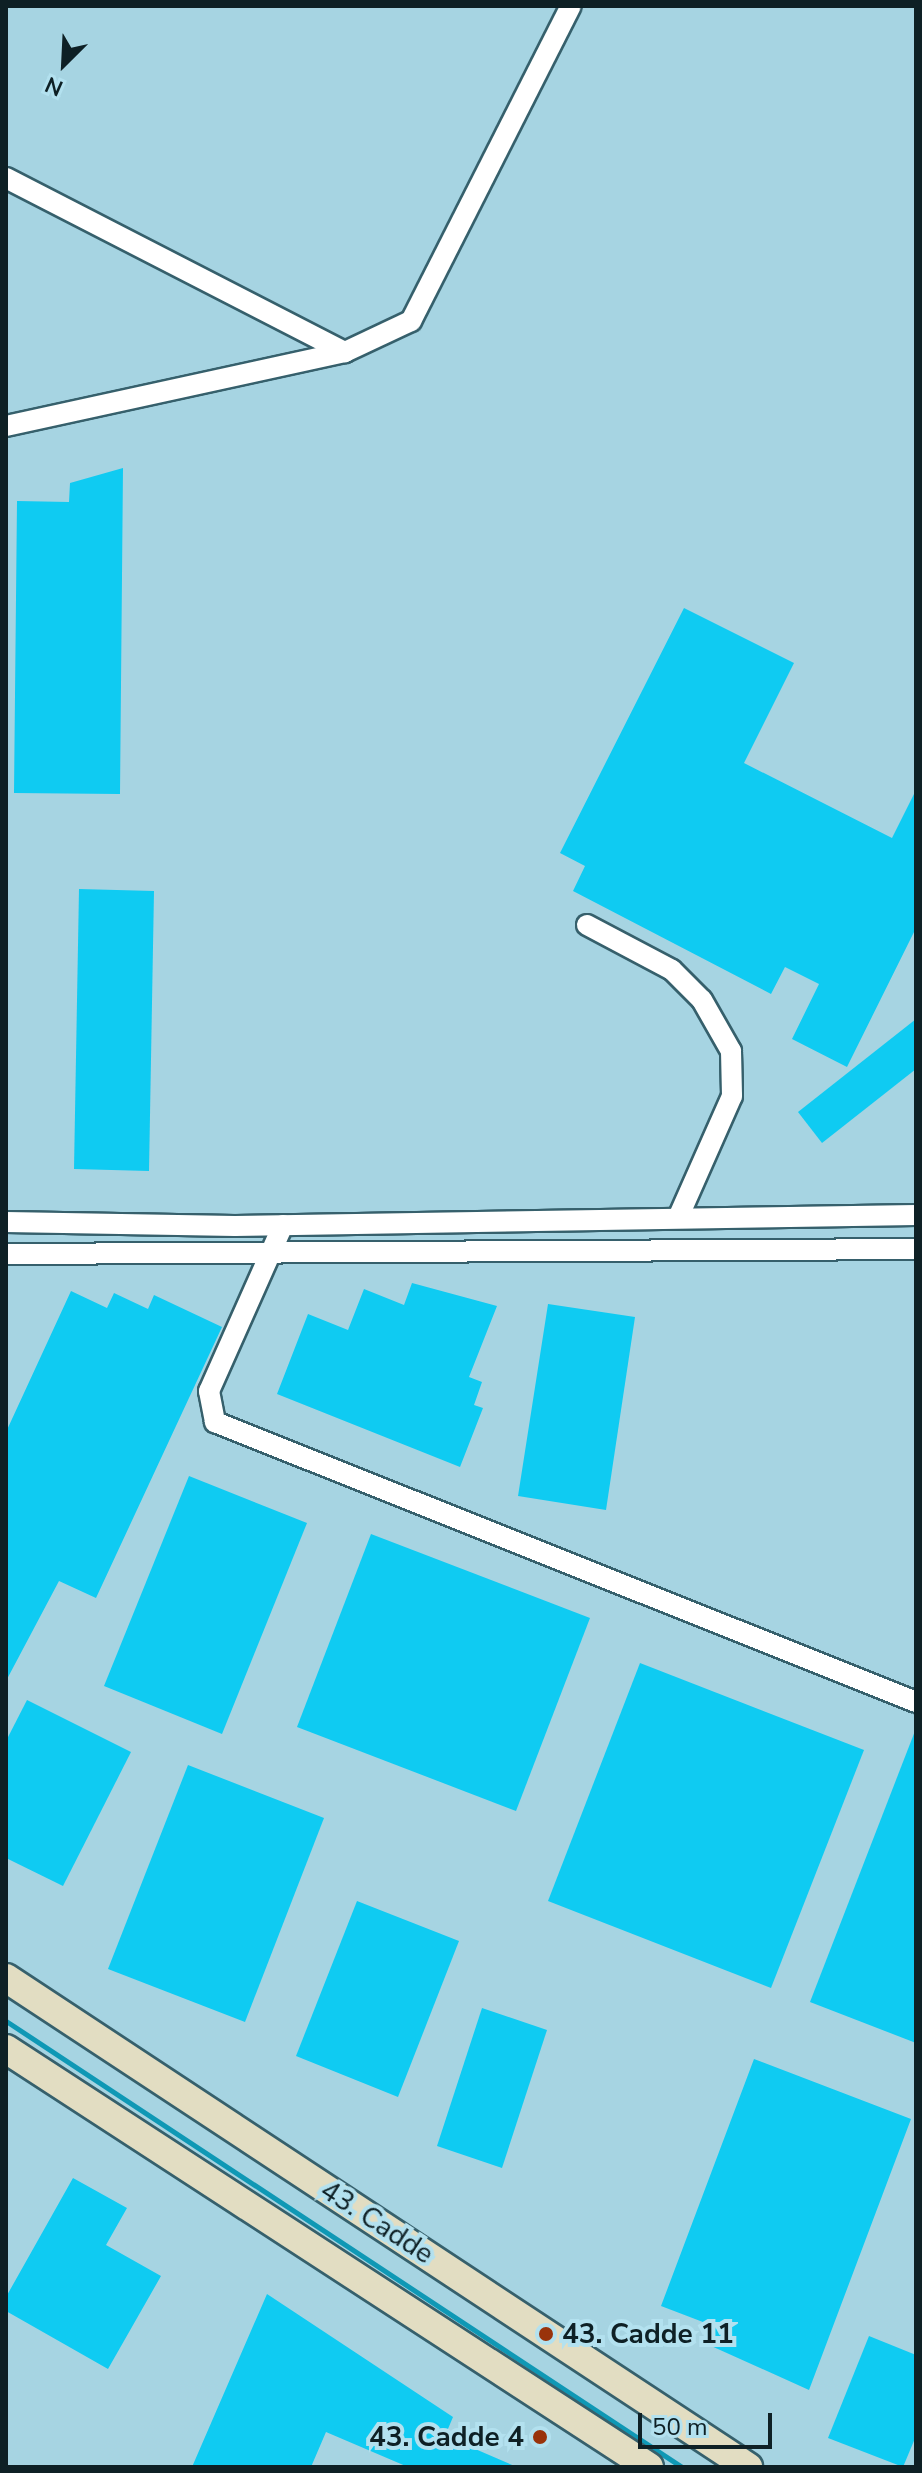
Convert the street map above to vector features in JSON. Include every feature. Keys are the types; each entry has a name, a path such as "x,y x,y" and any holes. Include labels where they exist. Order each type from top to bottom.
{"main road":[{"name":"43. Cadde","path":"6,1978 748,2467"},
{"name":"43. Cadde","path":"6,2049 649,2467"}],"street":[{"path":"6,426 345,352 411,321 571,6"},
{"path":"6,178 345,352"},
{"path":"587,925 672,970 709,1009 731,1051 732,1096 678,1218"},
{"path":"6,1222 283,1225 916,1215"},
{"path":"283,1225 272,1256 207,1397 221,1427 916,1702"},
{"path":"6,1254 272,1256 916,1249"}],"building":[{"path":"123,468 120,794 14,793 17,501 69,502 70,483"},
{"path":"684,608 794,663 744,763 892,838 916,790 916,928 847,1067 792,1039 819,984 785,967 771,994 573,891 585,866 560,853"},
{"path":"79,889 154,891 149,1171 74,1169"},
{"path":"916,1019 916,1069 822,1143 798,1112"},
{"path":"412,1283 497,1306 469,1377 482,1382 474,1405 483,1408 460,1467 277,1394 308,1314 348,1330 364,1289 404,1305"},
{"path":"71,1291 107,1308 114,1293 148,1309 154,1295 222,1327 96,1598 59,1581 6,1681 6,1432"},
{"path":"548,1304 635,1317 606,1510 518,1496"},
{"path":"189,1476 307,1523 222,1734 104,1686"},
{"path":"371,1534 590,1618 516,1811 297,1727"},
{"path":"640,1663 864,1750 771,1988 548,1901"},
{"path":"27,1700 131,1752 63,1886 6,1858 6,1741"},
{"path":"916,1731 916,2043 810,2002"},
{"path":"188,1765 324,1818 245,2022 108,1969"},
{"path":"357,1901 459,1941 398,2097 296,2056"},
{"path":"482,2008 547,2030 502,2168 437,2146"},
{"path":"754,2059 911,2119 809,2390 709,2345 716,2327 661,2306"},
{"path":"73,2178 127,2208 106,2245 161,2276 108,2369 6,2311 6,2297"},
{"path":"267,2294 453,2417 445,2436 517,2467 408,2467 326,2432 311,2467 192,2467"},
{"path":"869,2336 916,2355 916,2436 903,2467 828,2438"}],"waterway":[{"path":"6,2021 682,2467"}],"place":[{"name":"43. Cadde 11","path":"546,2334"},
{"name":"43. Cadde 4","path":"540,2437"}]}
